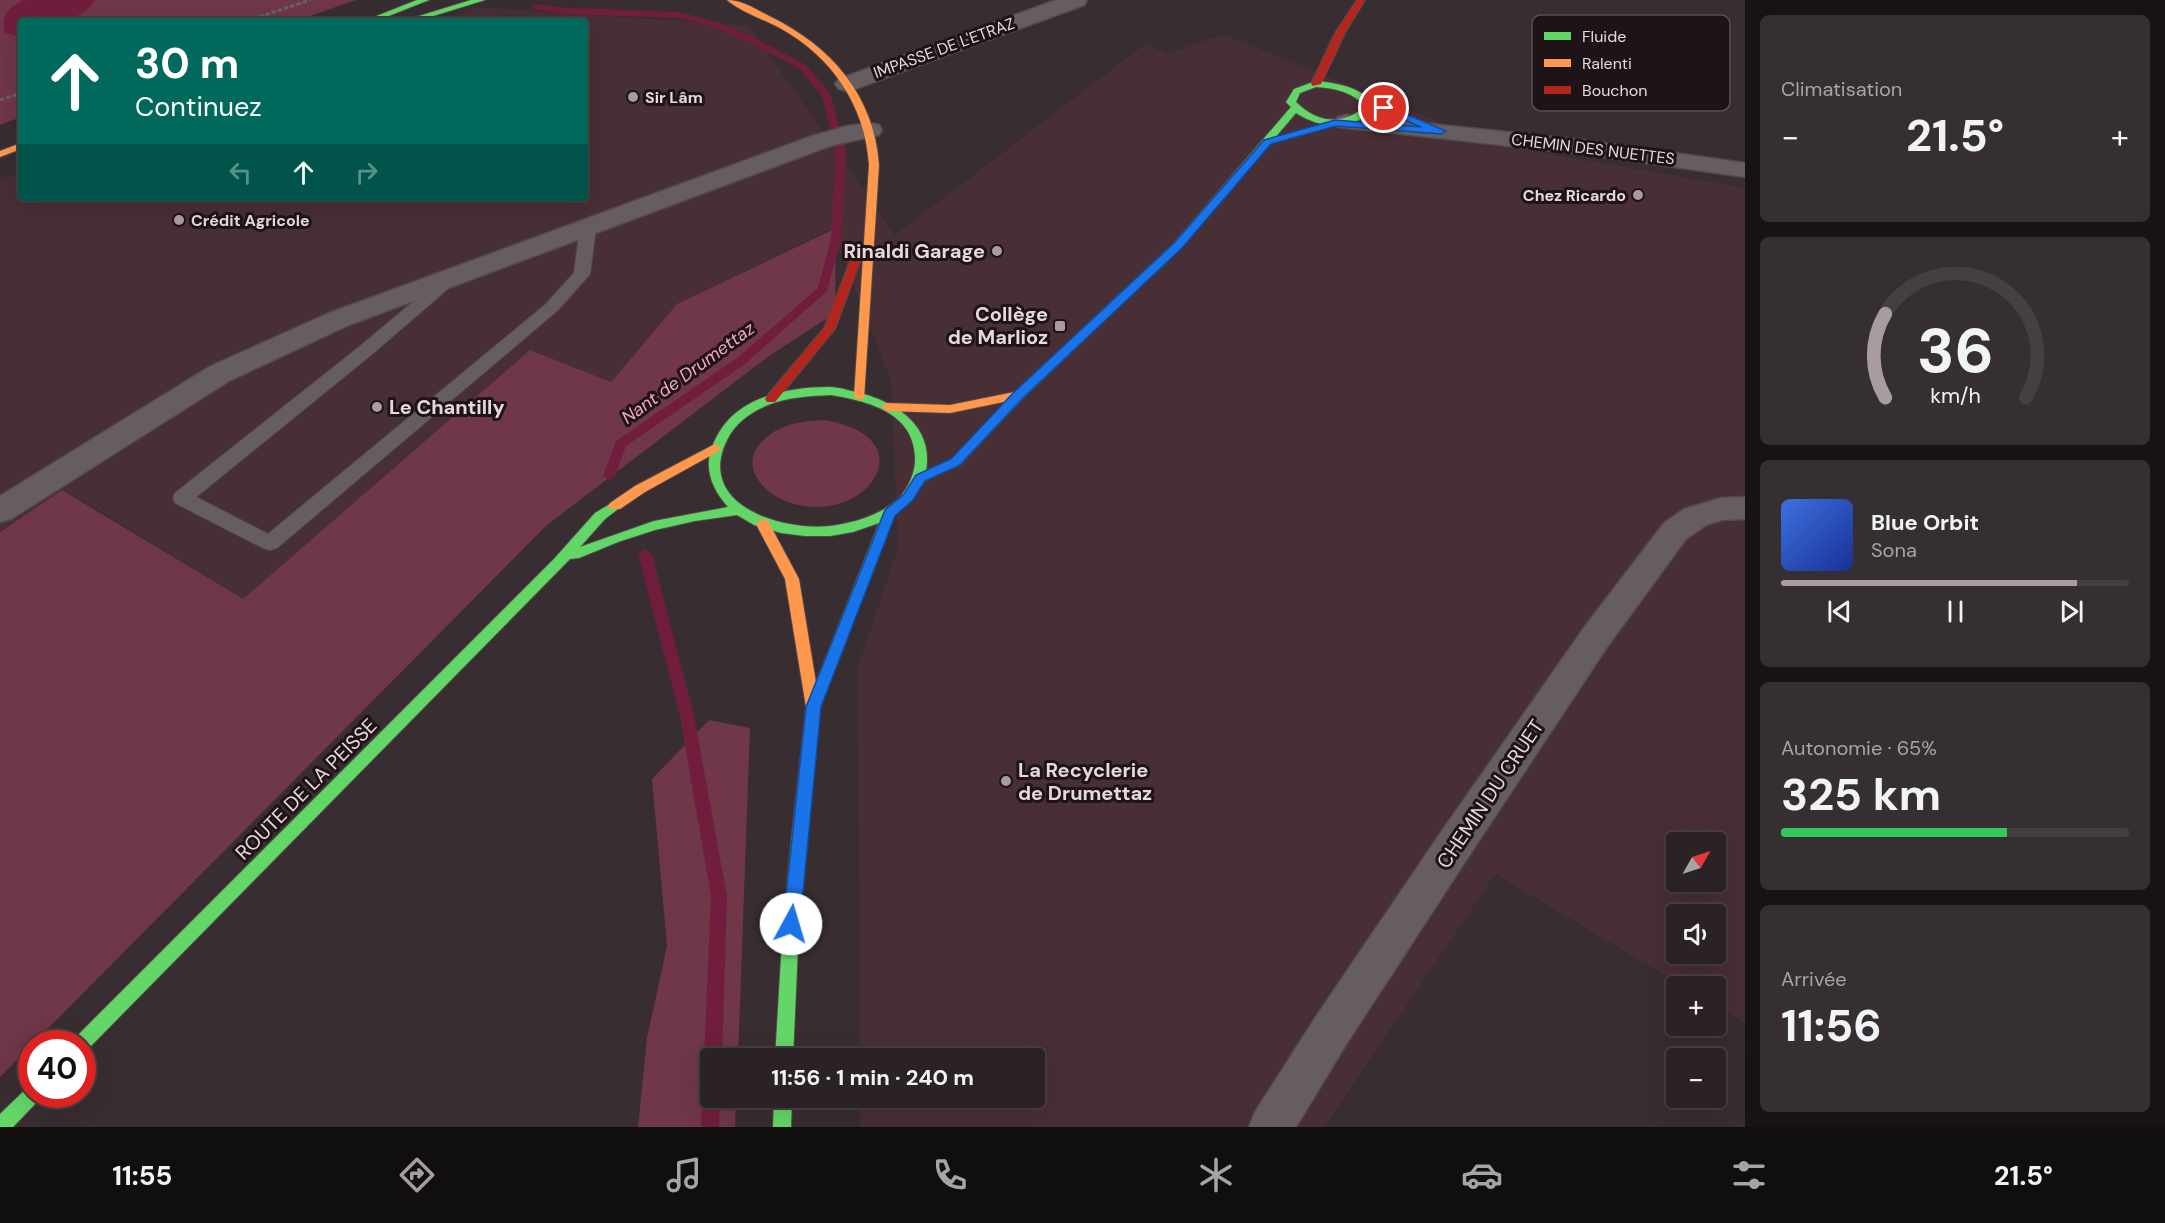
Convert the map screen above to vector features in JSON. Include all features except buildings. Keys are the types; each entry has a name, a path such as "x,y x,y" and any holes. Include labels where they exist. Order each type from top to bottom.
{"main road":[{"path":"376,18 425,0"},
{"path":"418,18 481,0"},
{"path":"731,0 792,32 812,48 847,84 858,99 846,135 874,165 860,396"},
{"path":"1316,84 1335,48 1340,33 1361,0"},
{"path":"716,2 746,9"},
{"path":"1267,142 1362,116 1366,111 1335,48"},
{"path":"1340,122 1312,118 1295,108 1291,102 1292,95 1297,90 1316,84 1358,95"},
{"path":"921,478 956,462 1019,395 1178,245 1295,108"},
{"path":"0,154 18,147"},
{"path":"0,168 18,162"},
{"path":"771,399 829,329 869,224"},
{"path":"887,406 906,421 919,439 924,458 921,478 909,497 889,514 861,527 829,533 795,532 763,524 738,510 721,491 712,470 715,448 726,428 746,411 771,399 800,392 831,391 860,396 887,406 950,409 1019,395"},
{"name":"ROUTE DE LA PEISSE","path":"95,1030 559,562 600,516 640,489 715,448"},
{"path":"559,562 613,536 653,522 738,510"},
{"path":"813,707 889,514"},
{"path":"763,524 792,579 813,707 791,924 785,1048"},
{"path":"0,1127 19,1108"},
{"path":"782,1127 783,1108"}],"street":[{"name":"IMPASSE DE L'ETRAZ","path":"847,84 1076,0"},
{"name":"CHEMIN DES NUETTES","path":"1358,95 1441,131"},
{"name":"CHEMIN DES NUETTES","path":"1340,122 1582,147 1745,170"},
{"path":"0,511 219,374 339,319 846,135"},
{"name":"CHEMIN DU CRUET","path":"1271,1127 1332,1029 1451,850 1595,638 1675,531 1695,517 1721,509 1745,508"}],"lane":[{"path":"451,278 365,351 182,498 270,543 552,307 582,274 588,228"}],"path":[{"path":"256,18 310,0"},
{"path":"0,100 18,94"}],"shaded area":[{"path":"0,0 356,0 305,18 18,18 18,118 0,125"},
{"path":"478,7 749,26 895,235 1145,44 1168,54 1223,34 1493,144 1745,188 1745,1023 1726,1011 1726,976 1667,976 1495,874 1325,1127 860,1127 860,1108 1045,1108 1045,1048 860,1048 858,667 898,548 891,380 831,229 677,304 611,382 530,350 243,600 102,512 62,490 0,532 0,180 18,174 18,201 588,201 588,18 447,18"},
{"path":"836,228 835,313 769,356 547,525 47,1030 18,1030 18,1059 0,1077 0,532 62,490 243,599 530,350 611,382 677,304"},
{"path":"824,420 856,429 874,444 879,460 875,477 862,492 843,503 818,507 791,503 770,492 761,484 753,466 753,456 758,446 768,436 787,425"},
{"path":"709,720 750,728 738,1048 700,1048 700,1108 736,1108 735,1127 638,1127 647,1038 667,946 652,779"}],"waterway":[{"path":"31,18 67,0"},
{"name":"Nant de Drumettaz","path":"536,7 568,11 680,15 717,25 754,41 803,67 827,95 841,153 836,239 823,289 741,361 620,444 609,476"},
{"name":"Nant de Drumettaz","path":"645,554 687,716 719,896 713,1048"},
{"name":"Nant de Drumettaz","path":"710,1127 711,1108"}],"traffic: fast":[{"path":"376,18 425,0"},
{"path":"418,18 481,0"},
{"path":"1316,84 1335,86 1354,93 1365,100 1366,111 1357,117 1337,123 1327,123 1308,116 1291,102 1297,91 1316,84"},
{"path":"921,478 956,462 1019,395 1178,245 1295,108"},
{"path":"831,391 881,404 908,422 916,434 921,448 922,461 919,475 904,500 893,510 875,520 830,531 805,532 781,529 759,522 740,511 725,495 715,473 715,454 725,432 736,419 749,409 764,402 797,394 831,391"},
{"path":"95,1030 559,562 600,516 615,506"},
{"path":"574,555 614,538 654,525 738,510"},
{"path":"813,707 889,514"},
{"path":"785,1048 791,924 799,843"},
{"path":"0,1127 19,1108"},
{"path":"782,1127 783,1108"}],"traffic: slow":[{"path":"731,0 793,32 829,62 857,100 869,128 874,165 860,396"},
{"path":"0,154 18,147"},
{"path":"887,407 950,409 1019,395"},
{"path":"615,506 640,489 715,448"},
{"path":"763,524 792,579 813,707 799,843"}],"traffic: jam":[{"path":"1316,84 1340,33 1361,0"},
{"path":"771,399 829,329 859,251"}],"place":[{"name":"Sir Lâm","path":"633,97"},
{"name":"Chez Ricardo","path":"1638,195"},
{"name":"Crédit Agricole","path":"179,220"},
{"name":"Rinaldi Garage","path":"997,251"},
{"name":"Collège de Marlioz","path":"1060,326"},
{"name":"Le Chantilly","path":"377,407"},
{"name":"La Recyclerie de Drumettaz","path":"1006,781"}],"route":[{"path":"791,924 813,707 889,514 909,497 921,478 956,462 1019,395 1178,245 1267,142 1346,122 1441,131 1384,108"}]}
